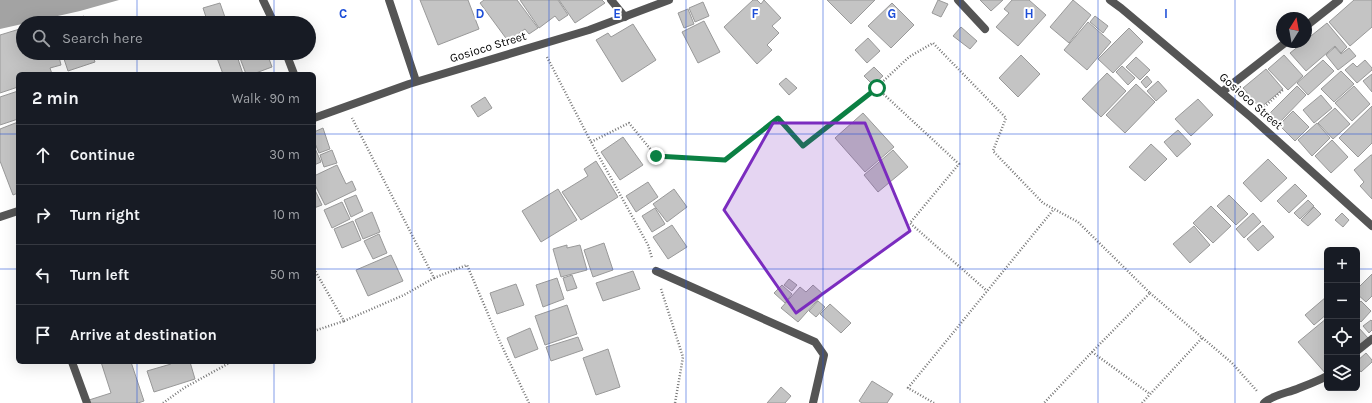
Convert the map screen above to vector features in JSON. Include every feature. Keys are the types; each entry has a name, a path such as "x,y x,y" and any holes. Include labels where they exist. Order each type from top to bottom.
{"street":[{"path":"263,0 271,16"},
{"path":"389,0 416,81"},
{"path":"611,0 625,16"},
{"name":"Gosioco Street","path":"316,117 416,81 589,30 669,0"},
{"path":"958,0 985,29"},
{"name":"Gosioco Street","path":"1110,0 1222,92 1372,226"},
{"path":"1312,21 1340,0"},
{"path":"1222,92 1278,48"},
{"path":"289,60 293,72"},
{"path":"0,217 16,213"},
{"path":"656,271 815,342 824,355 813,403"},
{"path":"1360,349 1372,339"},
{"path":"73,364 87,403"},
{"path":"1265,402 1324,377"}],"path":[{"path":"591,142 629,123 656,156 725,160 778,118 803,146 877,88 909,57 932,43 1006,118 993,151 1043,203 1078,222 1150,293 1232,363 1265,402"},
{"path":"545,53 591,142 648,245 682,357 676,403"},
{"path":"877,88 960,164 910,223 987,291"},
{"path":"1252,118 1284,89"},
{"path":"349,112 434,278"},
{"path":"934,403 908,388 1054,209"},
{"path":"316,330 404,295 434,278 467,265 500,342 529,403"},
{"path":"316,272 344,320"},
{"path":"1044,403 1150,293"},
{"path":"1142,403 1202,338"},
{"path":"1092,352 1150,394"},
{"path":"164,403 184,388 227,364"}],"highlighted area":[{"path":"773,123 865,123 910,231 796,313 724,210"}],"shaded area":[{"path":"0,0 119,0 58,16 16,16 16,25 0,29"}],"building":[{"path":"420,0 468,0 479,29 438,45"},
{"path":"484,0 517,0 538,28 529,34 525,29 508,41 480,3"},
{"path":"520,0 558,0 568,15 559,21 555,16 539,28"},
{"path":"559,0 602,0 605,3 575,23"},
{"path":"753,0 757,0 761,4 764,0 781,18 772,26 779,33 767,45 772,50 757,64 724,27"},
{"path":"827,0 875,0 851,24"},
{"path":"938,0 948,4 941,17 932,13"},
{"path":"980,0 1003,0 991,11"},
{"path":"1012,0 1029,0 1046,15 1018,46 996,27 1009,13 1004,9"},
{"path":"1073,0 1091,15 1069,43 1050,27"},
{"path":"1354,0 1372,0 1372,27 1350,46 1329,22"},
{"path":"703,2 709,16 695,22 689,8"},
{"path":"220,3 225,16 206,16 203,8"},
{"path":"892,3 914,25 891,48 868,26"},
{"path":"688,9 694,24 684,28 678,13"},
{"path":"1095,16 1108,26 1103,33 1090,22"},
{"path":"704,21 720,52 698,63 682,32"},
{"path":"1088,22 1111,42 1087,70 1064,50"},
{"path":"1327,23 1347,47 1341,53 1335,46 1306,71 1290,53 1296,48 1312,48 1312,35"},
{"path":"633,24 656,60 622,82 596,40 608,33 611,37"},
{"path":"961,27 977,41 970,49 953,36"},
{"path":"1129,28 1143,42 1113,73 1098,59"},
{"path":"16,30 16,60 60,60 61,65 50,68 51,72 16,72 16,88 0,93 0,35"},
{"path":"868,38 880,51 867,63 855,50"},
{"path":"1335,47 1341,54 1349,48 1356,56 1338,70 1326,55"},
{"path":"1021,55 1040,74 1018,97 999,78"},
{"path":"1284,55 1303,76 1288,90 1268,69"},
{"path":"1136,57 1150,70 1140,80 1126,67"},
{"path":"64,60 94,60 95,62 68,71"},
{"path":"218,60 238,60 242,72 222,72"},
{"path":"241,60 269,60 272,67 258,72 245,72"},
{"path":"1323,60 1334,71 1308,95 1297,83"},
{"path":"1365,60 1372,70 1357,83 1345,70 1353,63 1357,67"},
{"path":"1122,66 1135,78 1128,85 1116,72"},
{"path":"874,67 883,76 873,85 864,76"},
{"path":"1266,69 1283,89 1260,108 1243,88"},
{"path":"1341,71 1354,84 1334,102 1321,89"},
{"path":"1107,73 1126,91 1101,117 1082,99"},
{"path":"1372,74 1372,92 1363,81"},
{"path":"1147,76 1152,82 1146,88 1141,82"},
{"path":"786,78 797,88 789,95 779,84"},
{"path":"1158,81 1167,91 1156,101 1147,91"},
{"path":"1136,84 1155,102 1125,133 1106,115"},
{"path":"1297,86 1306,95 1279,123 1270,113"},
{"path":"1354,86 1370,104 1352,121 1335,103"},
{"path":"16,92 16,120 0,125 0,97"},
{"path":"1321,95 1332,108 1314,123 1303,110"},
{"path":"485,97 492,108 478,117 471,106"},
{"path":"1198,99 1213,115 1191,136 1175,119"},
{"path":"1372,106 1372,143 1358,157 1339,138"},
{"path":"1335,108 1350,124 1333,139 1318,123"},
{"path":"1293,111 1309,127 1295,141 1279,125"},
{"path":"863,113 894,147 865,172 835,138"},
{"path":"16,123 16,194 13,195 0,161 0,129"},
{"path":"1317,123 1330,138 1312,156 1298,140"},
{"path":"323,128 330,149 319,153 316,146 316,131"},
{"path":"1178,130 1191,144 1177,157 1164,142"},
{"path":"623,137 643,165 620,180 601,152"},
{"path":"1332,140 1348,157 1331,173 1315,156"},
{"path":"1151,144 1167,159 1145,181 1129,167"},
{"path":"332,150 337,163 324,167 320,155"},
{"path":"893,150 908,167 878,192 864,175"},
{"path":"316,151 321,162 316,164"},
{"path":"1371,155 1372,199 1360,186 1364,182 1354,170"},
{"path":"1268,159 1287,178 1261,202 1243,183"},
{"path":"596,161 618,197 581,220 562,192 588,176 584,169"},
{"path":"337,165 346,184 352,181 356,190 325,205 316,187 316,175"},
{"path":"648,182 658,197 636,212 626,196"},
{"path":"1295,184 1307,196 1289,213 1277,201"},
{"path":"558,189 577,220 541,242 522,211"},
{"path":"674,189 687,207 667,222 653,204"},
{"path":"316,192 322,205 316,207"},
{"path":"356,195 363,211 351,217 344,200"},
{"path":"1229,195 1248,214 1236,225 1217,206"},
{"path":"1308,200 1314,206 1300,219 1294,213"},
{"path":"342,202 350,219 332,228 324,210"},
{"path":"1211,206 1231,226 1213,243 1193,223"},
{"path":"1314,207 1321,214 1308,226 1301,220"},
{"path":"655,208 665,224 652,232 642,216"},
{"path":"372,212 380,232 363,239 355,220"},
{"path":"1253,213 1261,222 1244,238 1236,229"},
{"path":"1342,213 1349,220 1343,227 1335,220"},
{"path":"353,221 361,240 342,248 334,229"},
{"path":"672,225 687,247 668,259 653,237"},
{"path":"1263,225 1274,237 1258,251 1247,239"},
{"path":"1194,226 1210,245 1190,263 1173,244"},
{"path":"379,234 387,253 373,259 364,241"},
{"path":"604,243 613,270 593,277 584,250"},
{"path":"567,245 567,248 580,245 587,270 561,277 553,249"},
{"path":"391,255 403,281 368,296 356,270"},
{"path":"633,271 640,289 603,301 596,283"},
{"path":"1372,274 1372,296 1366,302 1360,297 1360,286"},
{"path":"572,275 577,288 567,291 563,278"},
{"path":"557,278 564,299 543,307 536,285"},
{"path":"789,279 797,285 792,291 784,285"},
{"path":"516,284 524,305 497,314 490,293"},
{"path":"782,285 792,294 785,303 774,293"},
{"path":"813,285 823,294 798,322 781,308 800,287 806,292"},
{"path":"1324,299 1324,317 1314,325 1305,315"},
{"path":"818,301 825,307 816,317 809,311"},
{"path":"1361,301 1371,311 1361,322 1360,321"},
{"path":"830,304 851,323 841,333 820,314"},
{"path":"567,305 577,334 545,345 535,316"},
{"path":"1324,320 1324,372 1298,342"},
{"path":"1371,320 1372,330 1369,333 1363,326"},
{"path":"530,328 538,349 515,358 507,338"},
{"path":"1360,329 1368,338 1360,345"},
{"path":"578,337 583,350 551,361 546,347"},
{"path":"608,349 620,387 596,395 583,358"},
{"path":"1366,353 1372,360 1372,362 1361,372 1360,371 1360,358"},
{"path":"102,364 132,364 144,401 138,403 91,403 89,400 111,393"},
{"path":"171,364 191,364 195,379 154,392 147,371"},
{"path":"872,381 893,394 887,403 862,403 859,401"},
{"path":"781,387 791,396 785,403 767,403"}],"route":[{"path":"656,156 725,160 778,118 803,146 877,88"}]}
